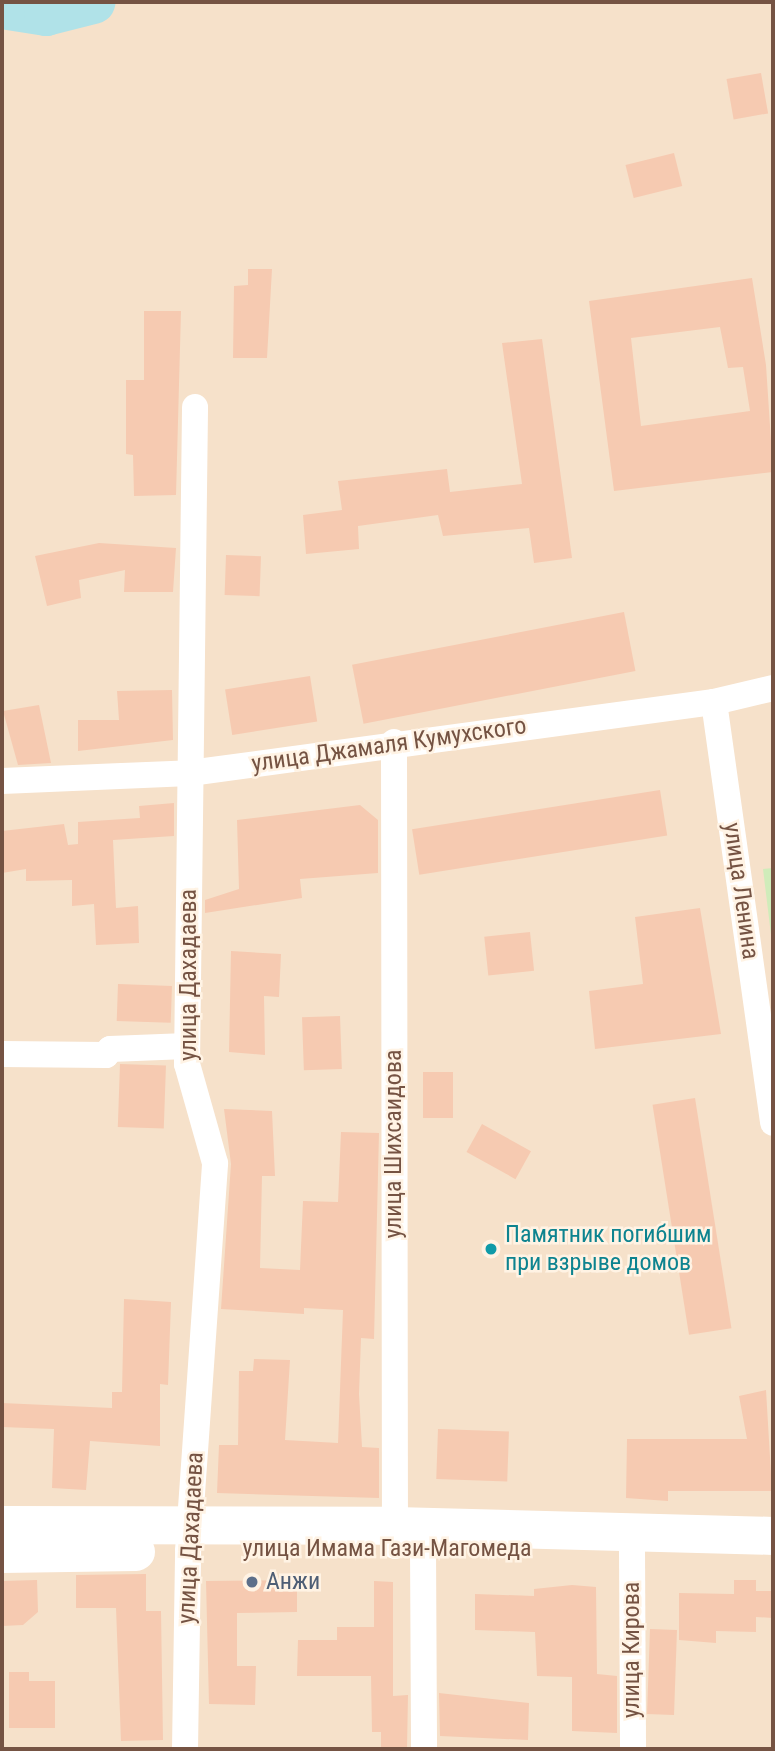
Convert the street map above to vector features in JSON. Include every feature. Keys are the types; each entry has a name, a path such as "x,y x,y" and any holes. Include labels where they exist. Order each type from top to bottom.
{"main road":[{"path":"2,1525 188,1539"},
{"path":"404,1540 773,1536"},
{"name":"улица Имама Гази-Магомеда","path":"2,1554 188,1539 404,1540 773,1553"}],"street":[{"name":"улица Дахадаева","path":"185,1749 188,1539 215,1163 187,1064 195,407"},
{"name":"улица Джамаля Кумухского","path":"2,782 190,773 394,742 714,702 773,688"},
{"name":"улица Ленина","path":"714,702 773,1123"},
{"name":"улица Шихсаидова","path":"394,742 404,1540 424,1749"},
{"path":"2,1054 106,1055 110,1049 187,1046"},
{"name":"улица Кирова","path":"632,1550 633,1749"}],"shaded area":[{"path":"2,2 773,2 773,1749 2,1749"}],"green space":[{"path":"773,868 773,951 763,869"}],"building":[{"path":"761,73 768,113 734,119 727,79"},
{"path":"674,153 682,186 634,198 625,165"},
{"path":"248,269 272,269 267,358 233,358 234,286 248,285"},
{"path":"752,278 766,365 773,472 614,491 589,301","holes":["720,327 728,368 743,367 750,411 641,426 631,338"]},
{"path":"144,311 181,311 176,495 134,496 133,455 126,454 126,380 144,380"},
{"path":"542,339 572,558 534,563 529,528 443,536 438,515 358,526 359,549 306,554 303,515 342,510 338,481 447,469 450,492 522,484 502,343"},
{"path":"99,543 176,548 173,592 124,592 125,570 79,580 81,598 47,606 35,556"},
{"path":"226,555 261,556 260,596 225,595"},
{"path":"624,612 635,671 364,724 352,665"},
{"path":"310,676 317,721 232,735 225,689"},
{"path":"172,690 173,740 78,751 78,720 119,720 117,691"},
{"path":"39,705 51,763 18,765 3,711"},
{"path":"660,790 667,835 419,875 412,829"},
{"path":"174,803 174,836 113,840 116,908 138,906 139,943 96,945 94,904 72,906 72,880 26,881 26,869 2,873 2,831 64,824 68,845 78,844 78,822 140,818 139,806"},
{"path":"360,805 378,820 378,873 300,879 302,898 205,913 205,900 239,889 237,820"},
{"path":"700,908 721,1034 595,1049 589,991 643,984 635,917"},
{"path":"530,932 534,971 488,976 484,937"},
{"path":"231,951 281,954 279,997 264,996 265,1055 229,1052"},
{"path":"118,984 172,986 171,1023 117,1021"},
{"path":"340,1016 342,1069 304,1070 302,1017"},
{"path":"120,1064 166,1066 164,1129 118,1127"},
{"path":"423,1072 453,1072 453,1118 423,1118"},
{"path":"695,1098 731,1328 689,1335 653,1105"},
{"path":"224,1109 272,1111 275,1176 262,1176 260,1268 300,1270 303,1201 338,1202 341,1132 379,1133 374,1339 361,1338 359,1394 362,1447 379,1448 379,1498 217,1493 219,1445 238,1445 239,1371 253,1371 254,1359 290,1360 285,1440 338,1443 343,1310 304,1308 304,1314 221,1309 231,1164"},
{"path":"482,1124 531,1151 515,1179 466,1152"},
{"path":"124,1299 171,1302 168,1385 160,1384 160,1446 90,1441 86,1490 52,1488 54,1429 2,1427 2,1403 112,1408 112,1392 122,1392"},
{"path":"766,1390 772,1491 668,1491 668,1501 626,1498 627,1439 747,1439 739,1396"},
{"path":"438,1429 509,1431 507,1481 436,1479"},
{"path":"146,1574 146,1611 161,1611 163,1740 121,1741 116,1608 76,1608 76,1575"},
{"path":"37,1580 38,1612 23,1625 2,1626 2,1581"},
{"path":"297,1580 297,1612 237,1613 237,1666 256,1666 255,1705 209,1704 206,1581"},
{"path":"734,1580 756,1580 756,1591 773,1591 773,1618 756,1617 756,1632 716,1631 716,1643 679,1640 679,1593 734,1594"},
{"path":"374,1581 393,1582 393,1696 408,1695 407,1749 381,1749 381,1732 372,1732 371,1676 297,1676 298,1640 337,1640 337,1627 374,1627"},
{"path":"572,1585 596,1587 597,1674 617,1676 617,1733 572,1731 572,1677 537,1676 535,1632 475,1630 475,1594 534,1596 534,1589"},
{"path":"650,1629 677,1630 674,1715 647,1714"},
{"path":"9,1672 29,1672 29,1681 55,1681 55,1728 9,1728"},
{"path":"439,1693 529,1703 528,1740 440,1736"}],"waterway":[{"path":"2,7 46,14 93,2"}],"place":[{"name":"Памятник погибшим при взрыве домов","path":"491,1249"},
{"name":"Анжи","path":"252,1582"}]}
